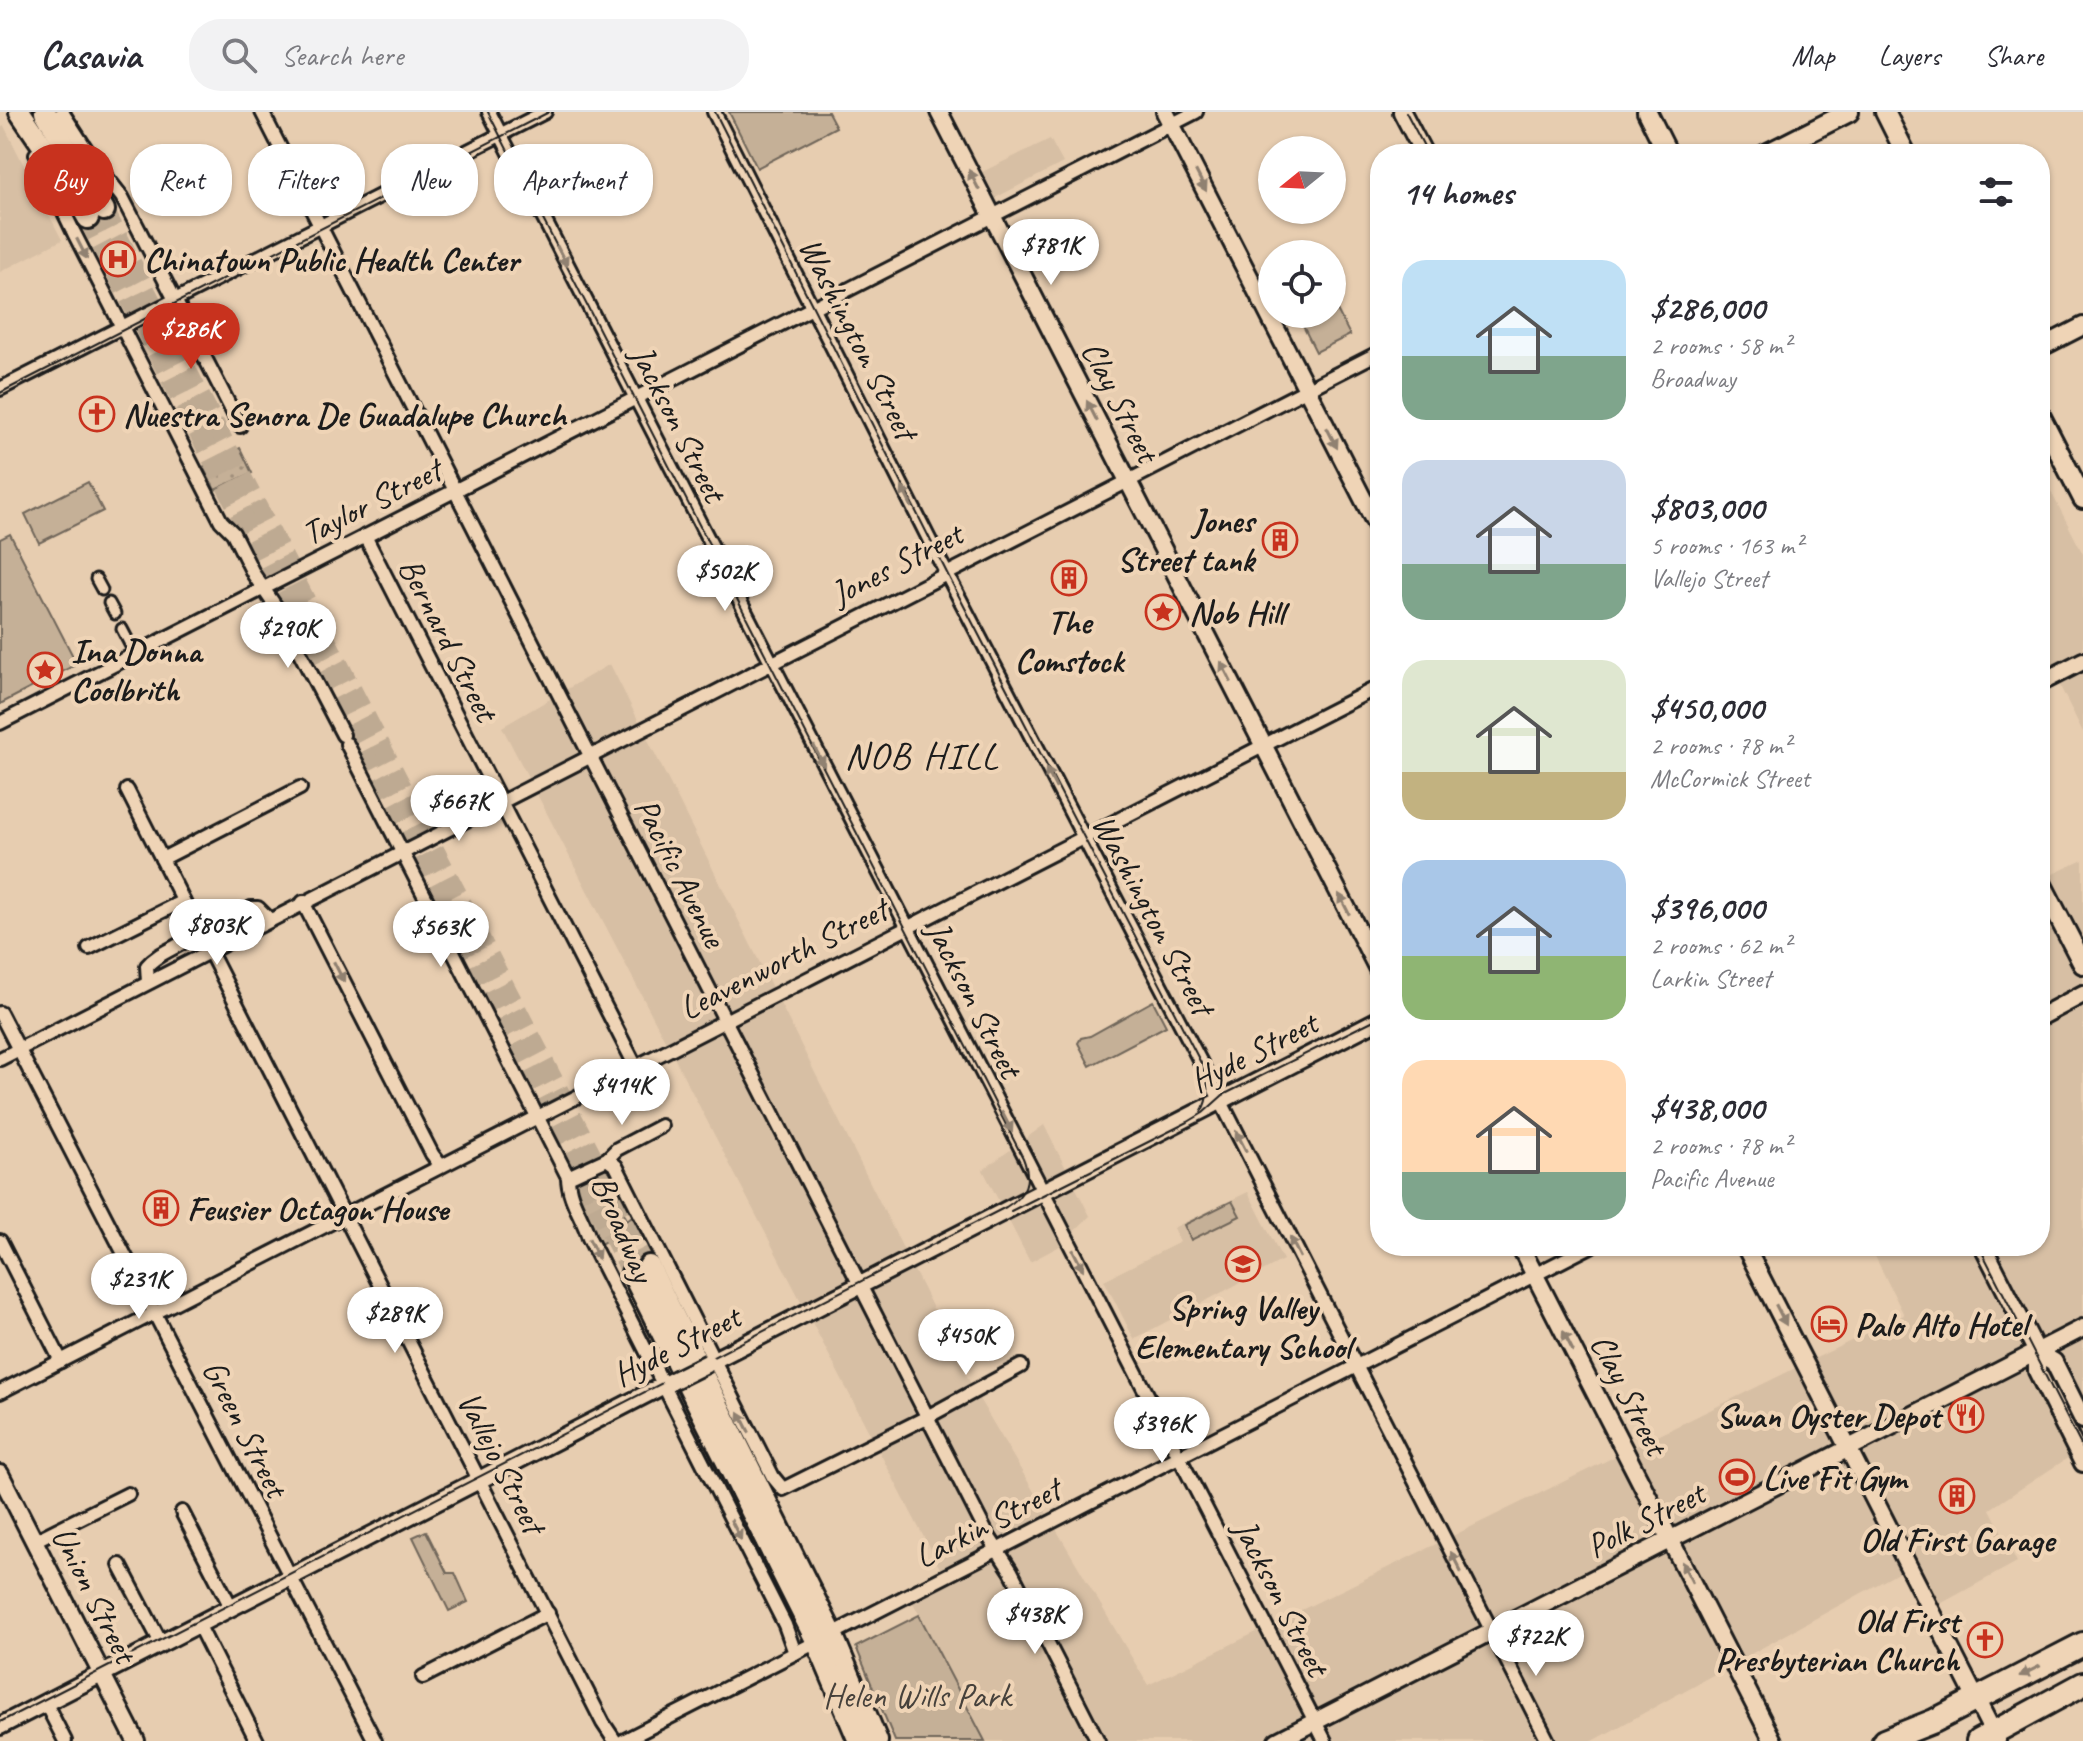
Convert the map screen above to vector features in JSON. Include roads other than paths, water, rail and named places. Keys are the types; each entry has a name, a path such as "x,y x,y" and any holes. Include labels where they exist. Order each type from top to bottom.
{"highway":[{"path":"1884,1741 1934,1721 2083,1644"},
{"path":"1990,1738 2083,1684"}],"main road":[{"name":"Broadway","path":"20,112 36,144"},
{"name":"Broadway","path":"45,112 61,144"},
{"path":"1647,112 1663,144"},
{"path":"1786,144 1849,112"},
{"path":"1885,112 1901,144"},
{"path":"2050,435 2083,499"},
{"path":"2050,900 2083,964"},
{"name":"Broadway","path":"641,1270 877,1741"},
{"name":"Broadway","path":"825,1638 859,1741"}],"street":[{"path":"62,112 93,160 115,185 240,426"},
{"name":"Pacific Avenue","path":"262,112 987,1534 1011,1571 1098,1741"},
{"name":"Jackson Street","path":"489,112 1325,1741"},
{"path":"0,389 545,112"},
{"name":"Washington Street","path":"714,112 946,573 1548,1741"},
{"name":"Clay Street","path":"939,112 1370,953"},
{"name":"Taylor Street","path":"0,723 992,216 1168,118 1196,112"},
{"path":"1402,112 1419,144"},
{"path":"1168,118 1370,512"},
{"name":"Broadway","path":"70,216 221,521 233,533 254,575 264,587 345,740 568,1177 568,1190 585,1222 589,1238 666,1384 785,1625 795,1653"},
{"path":"2050,343 2083,326"},
{"name":"Jones Street","path":"0,1059 1370,357"},
{"name":"Bernard Street","path":"365,536 636,1067"},
{"path":"96,579 102,590"},
{"path":"109,603 115,614"},
{"path":"122,629 135,654"},
{"path":"2050,678 2083,661"},
{"name":"Leavenworth Street","path":"0,1392 1370,691"},
{"path":"162,859 300,788"},
{"path":"127,790 197,928"},
{"path":"89,948 183,901"},
{"path":"303,902 432,1154 441,1166"},
{"path":"197,928 215,928 251,908 258,908 269,919"},
{"path":"148,982 147,966 152,960 184,944 197,928"},
{"name":"Vallejo Street","path":"209,950 603,1723 615,1741"},
{"path":"2050,1012 2083,994"},
{"name":"Green Street","path":"0,1013 375,1741"},
{"name":"Hyde Street","path":"0,1726 1370,1024"},
{"path":"568,1177 607,1159 617,1149 661,1126"},
{"name":"Broadway","path":"607,1159 616,1166 711,1361 773,1477 783,1489 927,1417"},
{"path":"0,1241 61,1361"},
{"name":"Clay Street","path":"1525,1256 1773,1741"},
{"name":"Larkin Street","path":"623,1741 1572,1256"},
{"path":"1750,1256 1976,1698 1990,1738"},
{"path":"1988,1256 2037,1352 2037,1371 2083,1463"},
{"name":"Polk Street","path":"1277,1741 2083,1328"},
{"path":"2037,1352 2054,1362 2083,1420"},
{"path":"927,1417 1021,1366"},
{"name":"Union Street","path":"0,1474 136,1741"},
{"path":"34,1541 128,1494"},
{"path":"182,1512 231,1607"},
{"path":"120,1565 161,1643"},
{"path":"423,1677 548,1613"},
{"path":"198,1624 257,1741"},
{"path":"45,1702 65,1741"}],"tunnel":[{"path":"107,216 649,1266"},
{"path":"88,218 632,1273"}],"tram line":[{"path":"0,1722 1006,1207 1023,1192 1027,1180 1023,1158 488,112"},
{"path":"0,393 549,112"},
{"path":"715,112 951,581 1201,1063 1207,1088 1201,1112"},
{"path":"1406,112 1423,144"},
{"path":"1011,1211 1188,1122 1223,1095 1370,1022"},
{"path":"1984,1256 2083,1449"}],"place":[{"name":"Chinatown Public Health Center","path":"118,259"},
{"name":"Nuestra Senora De Guadalupe Church","path":"97,414"},
{"name":"Jones Street tank","path":"1280,540"},
{"name":"The Comstock","path":"1069,578"},
{"name":"Nob Hill","path":"1163,612"},
{"name":"Ina Donna Coolbrith","path":"45,670"},
{"name":"Feusier Octagon House","path":"161,1208"},
{"name":"Spring Valley Elementary School","path":"1243,1264"},
{"name":"Palo Alto Hotel","path":"1829,1324"},
{"name":"Swan Oyster Depot","path":"1966,1415"},
{"name":"Live Fit Gym","path":"1737,1477"},
{"name":"Old First Garage","path":"1957,1496"},
{"name":"Old First Presbyterian Church","path":"1985,1640"}],"district":[{"name":"NOB HILL","path":"922,755"}],"park label":[{"name":"Helen Wills Park","path":"917,1695"}]}
